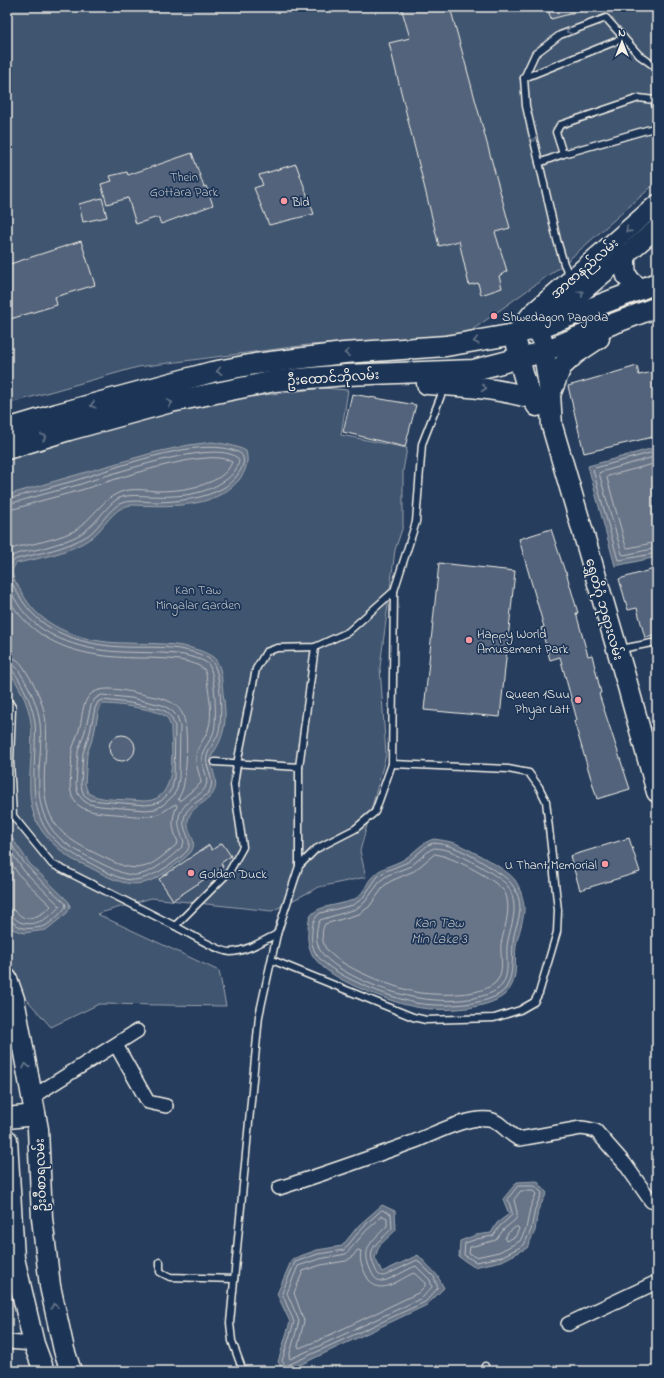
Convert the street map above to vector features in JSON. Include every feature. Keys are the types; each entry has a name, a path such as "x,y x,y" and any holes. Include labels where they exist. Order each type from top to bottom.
{"main road":[{"name":"အာဇာနည်လမ်း","path":"515,334 531,314 657,204"},
{"name":"အာဇာနည်လမ်း","path":"541,327 625,257 657,228"},
{"path":"625,257 625,273 627,278 632,283 649,286"},
{"name":"ဦးထောင်ဘိုလမ်း","path":"7,429 56,414 212,372 255,364 344,353 446,346 515,334 541,327 649,286"},
{"name":"ဦးထောင်ဘိုလမ်း","path":"7,449 171,402 275,381 346,376 449,378 543,352 657,307"},
{"path":"449,378 489,388 541,396 561,367 575,354 635,315"},
{"name":"ရွှေတိဂုံ ဘုရားလမ်း","path":"541,327 543,352 541,396"},
{"path":"515,334 519,358"},
{"name":"ရွှေတိဂုံ ဘုရားလမ်း","path":"519,358 541,396 552,426 657,792"},
{"name":"ဦးဝီစာရလမ်း","path":"7,979 14,999 38,1129 42,1218 50,1286 64,1350 71,1371"},
{"path":"7,1118 34,1106"},
{"path":"7,1140 14,1258 33,1339 44,1371"},
{"path":"33,1339 60,1328"}],"street":[{"path":"34,1106 137,1031"},
{"path":"116,1045 148,1102 166,1106"},
{"path":"279,1188 322,1175 462,1122 484,1118 497,1123 519,1139 581,1128 596,1131 624,1164 651,1201 657,1202"},
{"path":"568,1324 657,1282"},
{"path":"7,1342 33,1339"}],"lane":[{"path":"571,278 564,264 556,240 526,106 524,78 535,54 560,35 606,18 639,55 656,68"},
{"path":"524,78 624,38"},
{"path":"563,154 556,132 560,125 638,98 654,100 657,111"},
{"path":"539,163 563,154 657,127"},
{"path":"299,866 316,849 355,829 375,812 392,764 394,591 416,522 422,444 449,378"},
{"path":"175,926 229,872 243,847 234,785 256,669 266,652 277,648 315,647 348,632 394,591"},
{"path":"617,650 657,642"},
{"path":"243,1371 232,1341 230,1323 259,1016 277,934 299,866 299,767 315,647"},
{"path":"7,699 12,708 10,762 13,816 52,864 212,946 230,952 246,948 277,934"},
{"path":"215,762 299,767"},
{"path":"272,960 413,1017 426,1020 494,1018 520,1010 534,1002 539,993 557,932 558,910 546,801 539,787 529,773 508,769 392,764"},
{"path":"160,1262 160,1272 170,1277 234,1279"}],"green space":[{"name":"Thein Gottara Park","path":"7,7 657,7 657,182 564,264 461,338 308,345 138,367 7,404"},
{"name":"Kan Taw Mingalar Garden","path":"323,388 348,390 341,435 407,448 403,471 403,526 395,550 380,667 386,755 360,851 366,877 319,887 272,911 151,898 97,914 219,971 226,1006 99,1004 51,1027 14,985 7,962 7,455 182,405"}],"water":[{"path":"212,442 234,446 246,451 247,463 239,480 228,490 216,497 203,501 189,504 159,506 131,505 124,507 114,514 96,534 83,543 66,551 17,563 13,568 15,581 32,608 54,626 77,636 113,643 164,644 192,648 213,657 219,667 225,709 225,725 220,741 211,757 216,781 215,789 209,798 192,811 188,820 189,829 194,843 193,847 191,852 184,859 157,878 136,884 115,880 70,858 48,838 35,819 30,792 32,737 30,717 23,695 7,669 7,495 152,453","holes":["110,704 136,707 160,713 169,721 171,727 172,757 169,779 166,788 160,796 152,800 107,799 88,793 85,784 87,754 94,734 99,709 101,705"]},
{"path":"657,447 657,557 615,566 588,466"},
{"path":"7,823 12,838 30,864 69,902 70,907 67,913 46,930 24,933 12,929 7,921"},
{"name":"Kan Taw Min Lake 3","path":"434,839 455,843 478,854 504,870 515,880 524,903 524,911 516,946 516,968 512,985 502,997 479,1006 451,1009 426,1009 409,1006 390,1000 352,985 337,977 317,962 310,950 308,941 308,927 312,914 321,908 347,902 358,897 372,877 378,872 402,860 423,844"},
{"path":"537,1181 547,1193 538,1210 535,1231 527,1248 502,1261 474,1267 459,1257 460,1241 476,1235 491,1233 497,1223 509,1214 503,1199 517,1182"},
{"path":"382,1205 395,1211 396,1230 379,1246 375,1258 382,1272 418,1255 437,1275 444,1288 427,1305 287,1371 284,1371 278,1362 290,1322 277,1294 292,1259 317,1250 342,1246 359,1225"}],"building":[{"path":"401,7 450,7 510,228 495,232 507,271 499,276 502,288 481,295 478,283 469,285 459,241 439,246 389,43 410,38"},
{"path":"547,7 581,7 581,11 551,19"},
{"path":"192,153 204,187 206,186 213,205 161,224 158,217 136,224 128,198 107,204 101,184 112,181 110,176 127,172 128,175"},
{"name":"Bld","path":"296,164 314,214 269,225 254,188 263,185 259,175"},
{"path":"102,198 107,217 83,222 79,204"},
{"path":"81,241 95,285 55,297 57,305 7,320 7,265"},
{"path":"637,366 639,375 657,371 657,402 652,403 657,427 657,436 584,453 568,386"},
{"path":"352,394 416,405 405,447 343,432"},
{"path":"551,529 578,613 576,613 588,656 592,655 601,693 599,694 630,789 597,799 574,721 577,720 560,657 550,660 541,628 544,627 519,539"},
{"name":"Happy World Amusement Park","path":"439,563 515,571 500,717 424,710"},
{"path":"657,568 657,635 645,638 637,608 628,610 619,579"},
{"path":"122,735 131,739 135,748 131,757 122,761 113,757 109,748 113,739"},
{"name":"U Thant Memorial","path":"629,838 640,872 580,890 570,856"},
{"name":"Golden Duck","path":"222,843 231,856 221,863 223,867 173,900 159,879 209,845 212,850"}],"place":[{"name":"Bld","path":"284,201"},
{"name":"Shwedagon Pagoda","path":"494,316"},
{"name":"Happy World Amusement Park","path":"469,640"},
{"name":"Queen 1Suu Phyar Latt","path":"578,700"},
{"name":"U Thant Memorial","path":"605,864"},
{"name":"Golden Duck","path":"191,873"}]}
